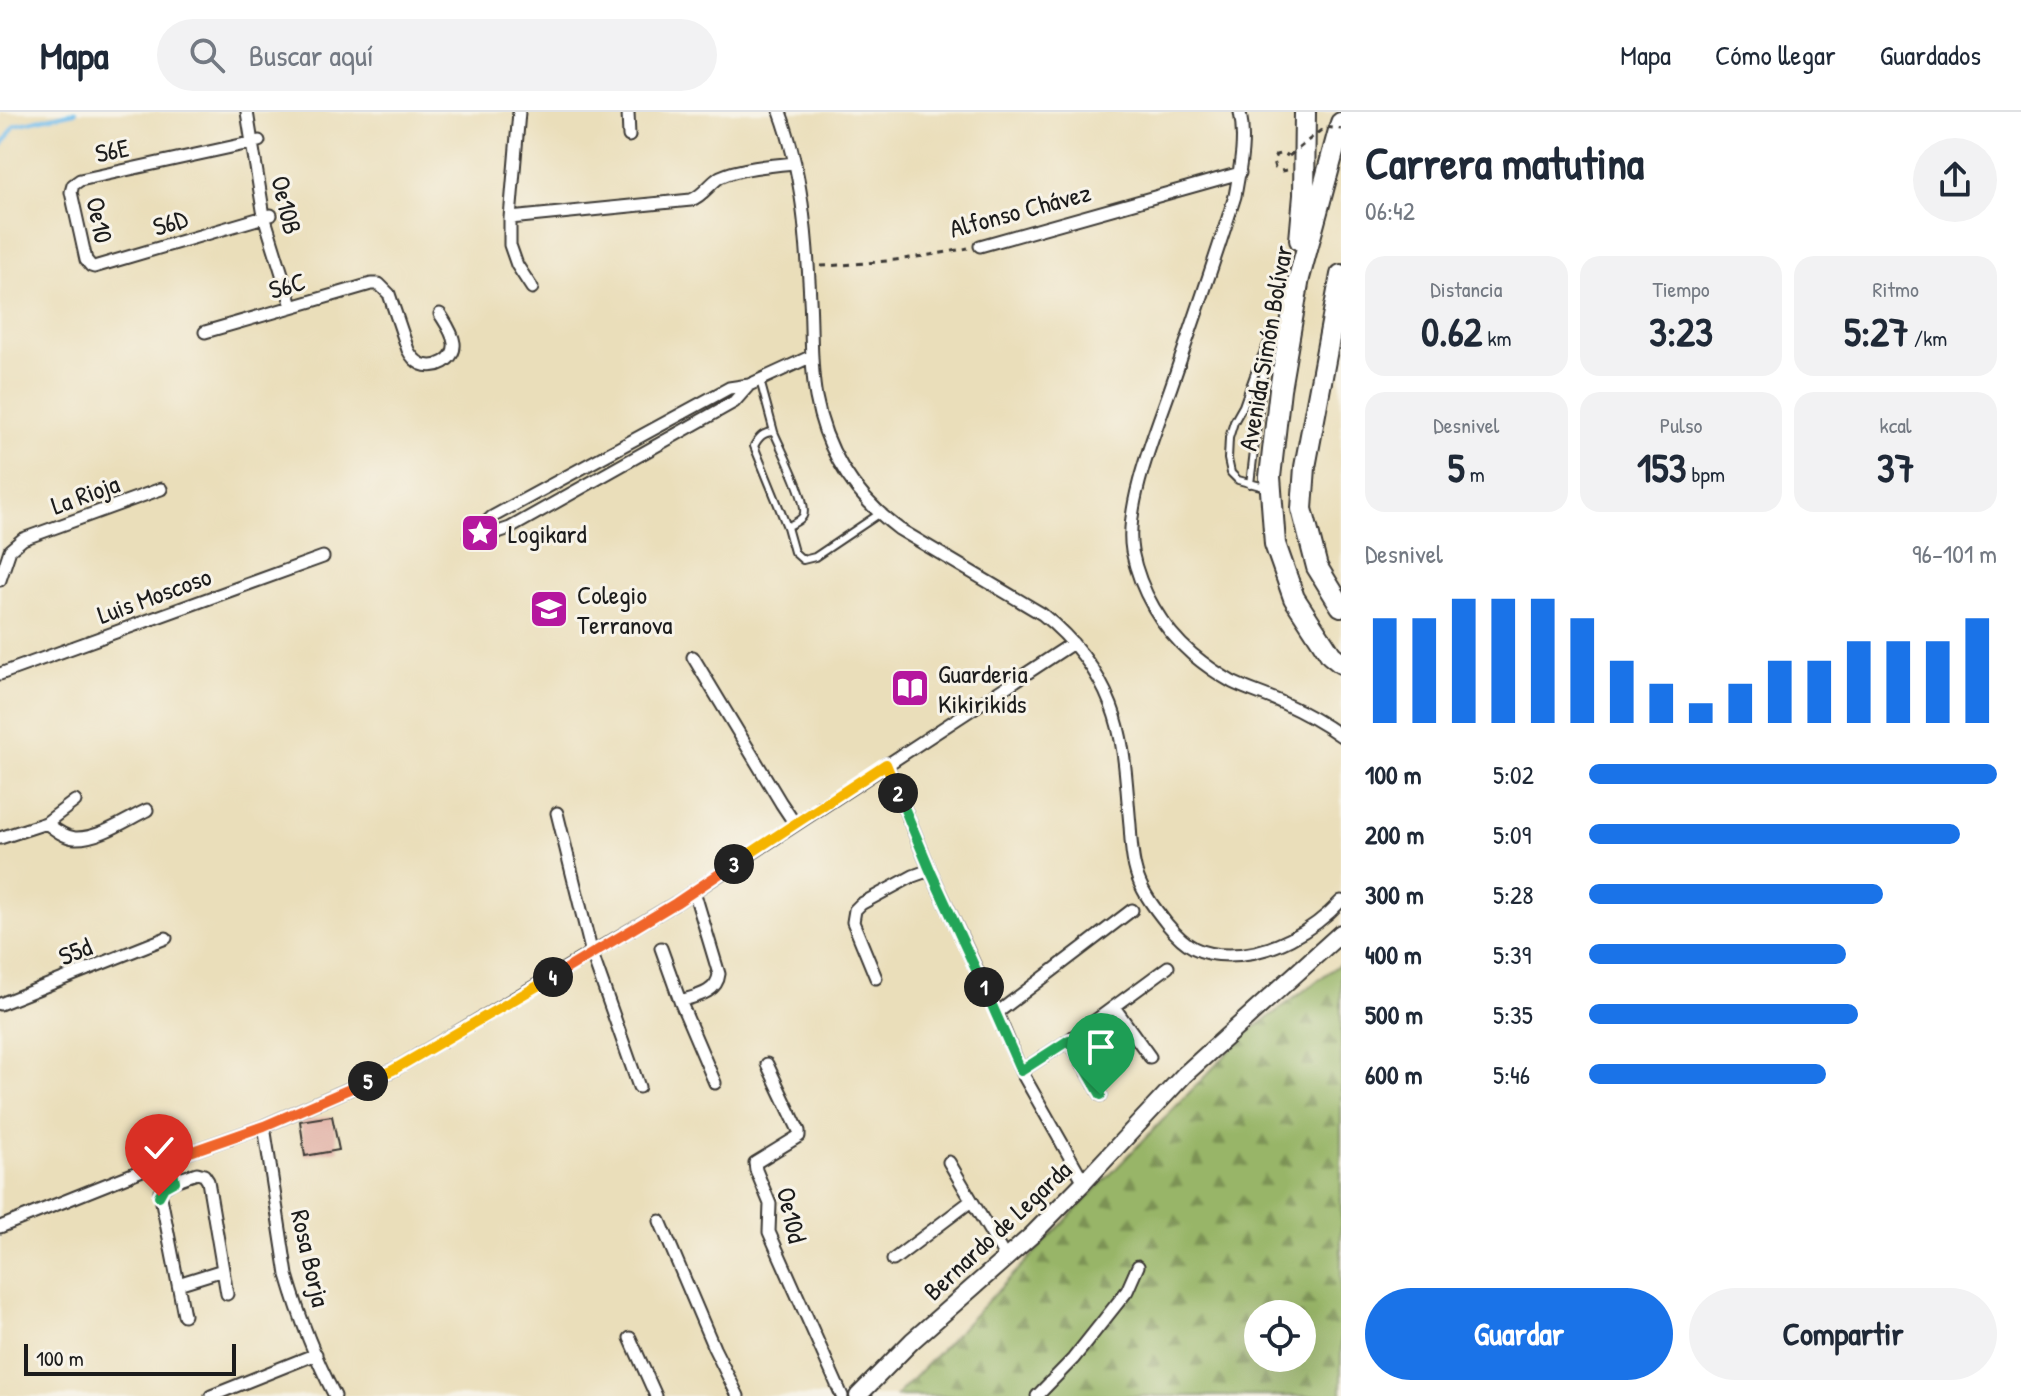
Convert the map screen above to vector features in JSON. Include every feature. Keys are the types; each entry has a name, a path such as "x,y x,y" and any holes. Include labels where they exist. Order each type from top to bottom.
{"highway":[{"path":"1299,278 1305,112"},
{"name":"Avenida Simón Bolívar","path":"1338,663 1294,598 1275,544 1268,369 1292,326 1299,278 1341,126"},
{"path":"1341,275 1305,467 1302,509 1317,567 1341,606"}],"street":[{"name":"Oe10B","path":"247,112 256,142"},
{"name":"Oe10B","path":"254,112 268,216 296,305"},
{"path":"519,112 510,245 532,288"},
{"path":"628,112 629,136"},
{"path":"780,112 795,163 808,267 816,398 826,434 857,491 899,529 1042,614 1073,643 1101,684 1118,726 1137,876 1151,903 1176,935 1194,949 1213,955 1260,951 1301,934 1341,901"},
{"path":"1240,112 1243,129 1235,196 1142,472 1132,522 1132,549 1145,591 1158,616 1192,654 1234,683 1281,702 1341,736"},
{"name":"S6E","path":"71,189 80,180 256,142"},
{"path":"510,218 691,200 725,175 795,163"},
{"name":"Alfonso Chávez","path":"980,246 1240,173"},
{"name":"Oe10","path":"71,189 86,260"},
{"name":"S6D","path":"86,260 91,266 100,266 268,216"},
{"name":"S6C","path":"205,332 379,284 389,294 408,350 418,362 438,365 446,361 454,350 454,339 440,314"},
{"path":"755,383 734,402 510,528 470,537 492,517 729,388 755,383 812,356"},
{"path":"618,448 626,463"},
{"name":"La Rioja","path":"0,580 10,550 23,539 161,489"},
{"name":"Luis Moscoso","path":"0,674 323,557"},
{"path":"0,1227 170,1159 264,1126 393,1070 694,891 1073,643"},
{"path":"693,657 795,824"},
{"path":"886,764 1021,1071 1084,1182"},
{"path":"0,838 46,823 75,801"},
{"path":"46,823 76,838 99,833 147,810"},
{"path":"557,813 592,954 639,1087"},
{"path":"876,978 853,922 855,910 913,876 930,870"},
{"path":"680,1001 709,991 719,981 694,891"},
{"path":"997,1013 1132,910"},
{"name":"Bernardo de Legarda","path":"858,1396 912,1341 1031,1236 1184,1075 1341,933"},
{"name":"S5d","path":"0,1004 166,938"},
{"path":"661,948 715,1083"},
{"path":"1021,1071 1069,1040 1168,967"},
{"path":"1114,1007 1150,1057"},
{"path":"1069,1040 1101,1095"},
{"name":"Oe10d","path":"767,1064 799,1131 799,1136 755,1163 770,1204 769,1232 842,1396"},
{"name":"Rosa Borja","path":"264,1126 287,1275 335,1396"},
{"path":"170,1159 175,1181"},
{"path":"949,1162 1005,1257"},
{"path":"184,1315 159,1196 164,1187 175,1181 201,1173 208,1181 227,1294"},
{"path":"893,1260 971,1201"},
{"path":"660,1221 738,1396"},
{"path":"1037,1396 1073,1359 1127,1291 1138,1266"},
{"path":"178,1284 223,1270"},
{"path":"630,1338 656,1396"},
{"path":"211,1396 316,1354"}],"lane":[{"path":"1250,484 1268,369"},
{"path":"1268,369 1229,438 1228,459 1231,473 1238,480 1271,489"},
{"path":"755,383 804,501 804,515 787,527"},
{"path":"774,432 762,434 754,446 794,552 803,560 808,560 879,514"}],"path":[{"path":"1291,163 1287,170 1281,171 1275,168 1273,161 1276,155 1283,153 1289,156 1325,127 1341,126"},
{"name":"Alfonso Chávez","path":"808,267 873,264 980,246"}],"green space":[{"path":"1341,963 1341,1396 896,1396 1245,1035"}],"building":[{"path":"332,1116 339,1150 305,1156 300,1121"}],"waterway":[{"path":"0,149 15,125 75,112"}],"place":[{"name":"Logikard","path":"480,533"},
{"name":"Colegio Terranova","path":"549,609"},
{"name":"Guarderia Kikirikids","path":"910,688"}],"route":[{"path":"159,1196 164,1187 175,1181 170,1159 264,1126 393,1070 676,903 886,764 1021,1071 1069,1040 1101,1095"}]}
